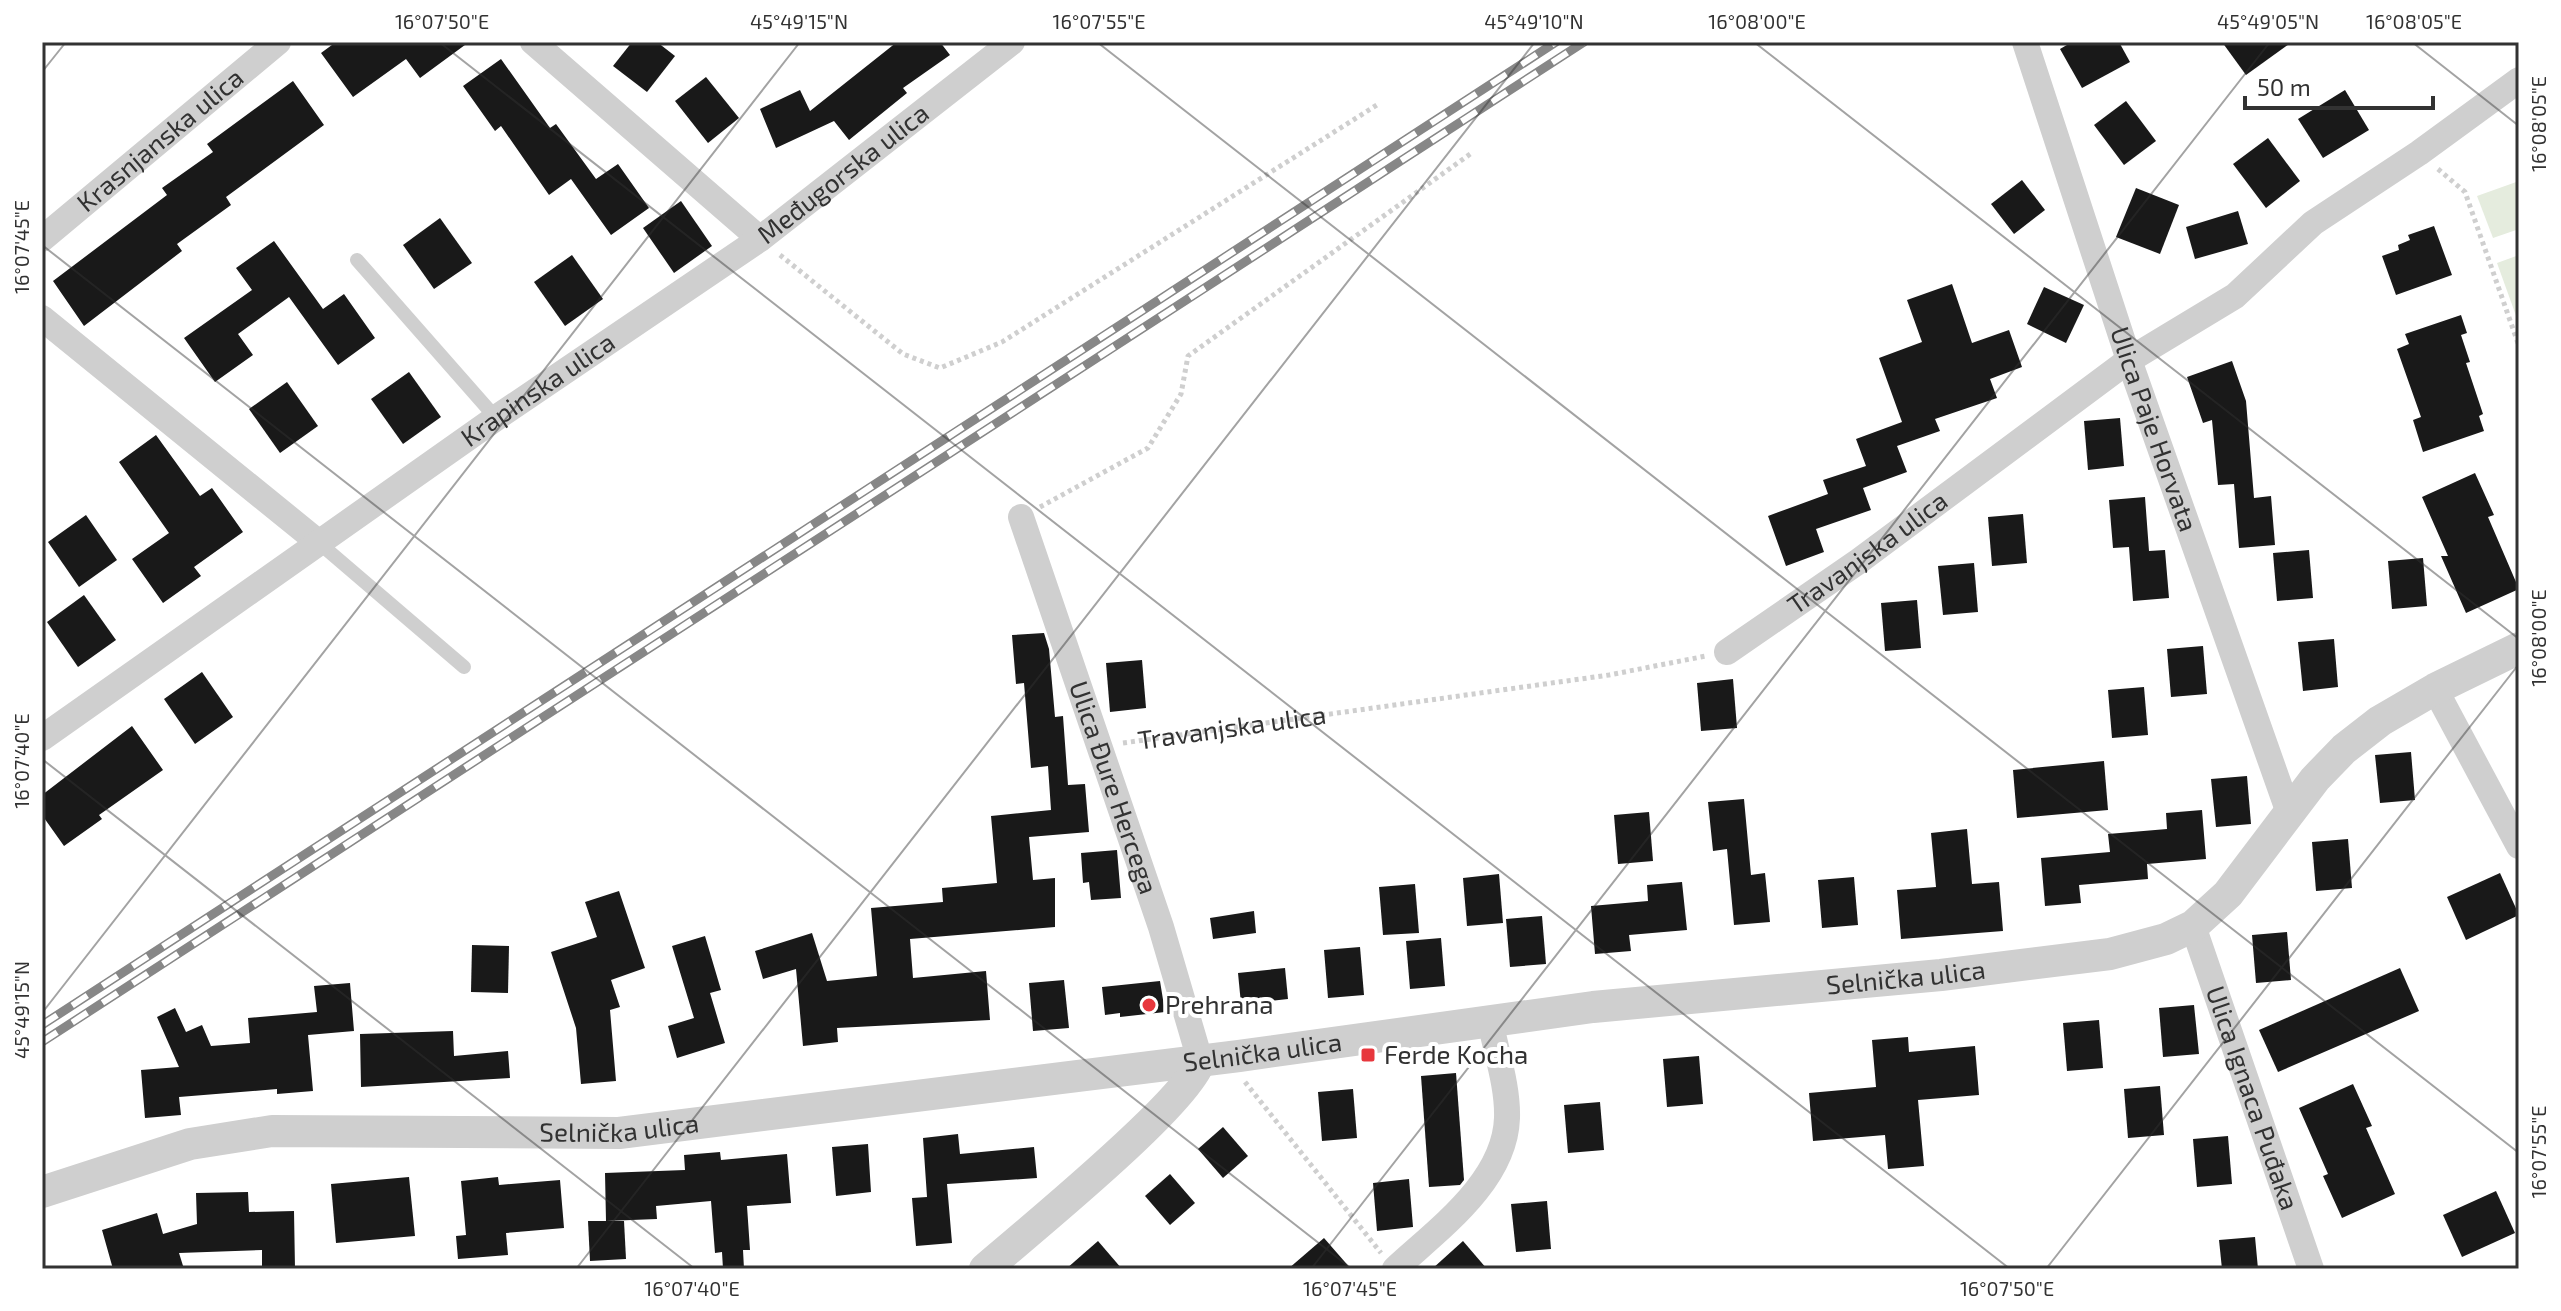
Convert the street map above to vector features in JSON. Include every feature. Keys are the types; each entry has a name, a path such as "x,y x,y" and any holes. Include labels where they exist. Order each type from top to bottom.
{"street":[{"name":"Krasnjanska ulica","path":"42,239 278,42"},
{"name":"Međugorska ulica","path":"533,42 760,239 1012,42"},
{"name":"Ulica Paje Horvata","path":"2025,42 2129,360 2289,813"},
{"name":"Travanjska ulica","path":"1727,652 1859,561 2129,360 2235,296 2313,223 2419,153 2519,80"},
{"name":"Krapinska ulica","path":"42,738 496,418 760,239"},
{"path":"42,318 318,542"},
{"name":"Ulica Đure Hercega","path":"1021,517 1183,996 1200,1060"},
{"name":"Selnička ulica","path":"42,1192 190,1144 272,1131 619,1133 1490,1020 1699,995 2040,964 2144,947 2193,926 2228,894 2289,813 2344,749 2380,721 2435,689 2519,648"},
{"path":"2435,689 2519,846"},
{"name":"Ulica Ignaca Puđaka","path":"2193,926 2311,1269"},
{"path":"1390,1263 1459,1211 1502,1146 1507,1120 1505,1093 1490,1020"},
{"path":"985,1269 1160,1114 1193,1079 1200,1060"}],"lane":[{"path":"357,260 496,418"},
{"path":"318,542 464,667"}],"path":[{"path":"760,239 903,354 940,368 1002,342 1380,103"},
{"path":"1021,517 1148,448 1181,394 1188,356 1473,152"},
{"path":"2419,153 2465,192 2519,346"},
{"name":"Travanjska ulica","path":"1098,747 1609,675 1727,652"},
{"path":"1240,1076 1390,1263"}],"shaded area":[{"path":"2519,181 2519,229 2493,238 2477,196"},
{"path":"2519,255 2519,324 2497,263"}],"building":[{"path":"336,42 469,42 420,78 406,59 353,97 321,53"},
{"path":"632,42 657,42 675,56 647,92 613,66"},
{"path":"897,42 940,42 950,55 903,88 907,93 849,140 834,121 776,148 760,109 800,90 810,111"},
{"path":"2072,42 2119,42 2130,62 2082,88 2060,49"},
{"path":"2222,42 2292,42 2246,75"},
{"path":"501,59 550,128 556,124 596,179 618,164 649,208 611,235 571,179 549,195 501,126 495,131 463,86"},
{"path":"706,77 739,118 708,143 675,101"},
{"path":"293,81 324,125 226,197 231,205 177,244 182,251 84,326 53,281 167,195 162,188 213,152 207,144"},
{"path":"2345,90 2369,130 2323,158 2298,119"},
{"path":"2126,101 2156,141 2124,165 2094,125"},
{"path":"2268,138 2300,181 2266,208 2233,164"},
{"path":"2022,180 2045,210 2014,234 1991,204"},
{"path":"2136,188 2179,205 2160,254 2116,237"},
{"path":"681,201 712,246 674,273 643,228"},
{"path":"2238,211 2248,244 2195,259 2186,227"},
{"path":"440,218 472,263 434,289 403,245"},
{"path":"2434,226 2452,275 2396,295 2382,256 2399,250 2398,245 2410,240 2408,235"},
{"path":"274,241 323,309 344,294 375,338 338,365 289,297 238,334 253,355 215,382 184,338 252,290 236,268"},
{"path":"572,255 603,299 565,326 534,282"},
{"path":"1952,284 1972,343 2009,330 2022,367 1990,379 1997,398 1935,419 1940,431 1897,446 1907,472 1863,488 1871,510 1816,529 1824,552 1786,566 1768,516 1828,494 1823,480 1866,466 1856,439 1902,422 1879,358 1922,342 1907,300"},
{"path":"2044,287 2084,305 2066,343 2027,324"},
{"path":"2461,315 2467,333 2461,335 2470,362 2466,363 2483,414 2479,416 2484,431 2423,452 2413,420 2421,417 2397,349 2409,344 2405,334"},
{"path":"2232,361 2246,401 2254,498 2271,496 2275,545 2239,548 2234,484 2218,485 2212,420 2203,423 2187,377"},
{"path":"409,372 441,417 403,444 371,399"},
{"path":"287,382 318,426 280,453 249,409"},
{"path":"2120,418 2124,466 2088,470 2084,421"},
{"path":"156,435 200,496 212,488 243,532 194,567 201,576 163,603 132,559 169,533 119,462"},
{"path":"2475,473 2494,515 2488,517 2519,589 2466,613 2441,556 2448,556 2422,497"},
{"path":"2145,497 2149,551 2165,550 2169,598 2133,601 2129,547 2113,548 2109,500"},
{"path":"2023,514 2027,563 1992,566 1988,517"},
{"path":"86,515 117,560 79,587 48,542"},
{"path":"2309,550 2313,598 2277,601 2273,553"},
{"path":"2423,558 2427,606 2392,609 2388,561"},
{"path":"1974,563 1978,612 1943,615 1938,566"},
{"path":"84,595 116,640 78,667 47,622"},
{"path":"1917,600 1921,648 1885,651 1881,603"},
{"path":"1044,633 1049,649 1055,717 1063,716 1068,785 1085,784 1089,832 1029,837 1033,880 1055,878 1055,927 910,939 913,978 986,971 990,1020 837,1028 838,1042 803,1046 796,969 763,979 755,951 812,933 827,981 877,976 871,908 943,902 942,888 997,883 991,816 1051,810 1048,766 1031,768 1024,683 1016,684 1012,635"},
{"path":"2334,639 2338,687 2303,691 2298,642"},
{"path":"2203,646 2207,694 2171,697 2167,649"},
{"path":"1142,660 1146,708 1110,712 1106,663"},
{"path":"202,672 233,717 195,744 164,699"},
{"path":"1733,679 1737,728 1701,731 1697,683"},
{"path":"2144,687 2148,735 2112,738 2108,690"},
{"path":"132,726 163,770 99,815 102,819 64,846 42,815 42,795"},
{"path":"2411,752 2415,800 2380,803 2375,755"},
{"path":"2104,761 2108,810 2017,818 2013,770"},
{"path":"2247,776 2251,824 2216,827 2211,779"},
{"path":"1744,799 1751,875 1765,873 1770,922 1734,925 1727,849 1713,851 1708,802"},
{"path":"2202,810 2206,859 2147,864 2148,879 2079,885 2081,903 2045,906 2041,858 2110,852 2108,834 2167,829 2166,813"},
{"path":"1649,812 1653,861 1618,864 1614,815"},
{"path":"1967,829 1972,884 1999,882 2003,931 1901,939 1897,890 1936,887 1931,833"},
{"path":"2348,839 2352,888 2316,891 2312,842"},
{"path":"1117,850 1121,898 1091,900 1089,882 1083,883 1081,853"},
{"path":"2500,873 2519,915 2466,940 2447,897"},
{"path":"1499,874 1503,923 1467,926 1463,878"},
{"path":"1854,877 1858,925 1822,928 1818,880"},
{"path":"1682,882 1687,930 1629,935 1631,951 1595,954 1591,906 1648,901 1647,885"},
{"path":"1415,884 1419,933 1383,935 1379,887"},
{"path":"619,891 645,968 611,980 620,1007 610,1010 616,1081 581,1084 576,1028 551,952 597,937 585,902"},
{"path":"1254,911 1256,933 1213,939 1210,918"},
{"path":"1542,916 1546,964 1510,967 1506,919"},
{"path":"2287,932 2291,980 2256,983 2252,935"},
{"path":"705,936 721,990 710,993 725,1043 677,1058 668,1026 694,1018 672,946"},
{"path":"1441,938 1445,986 1410,989 1406,941"},
{"path":"472,945 509,946 508,993 471,992"},
{"path":"1360,947 1364,995 1328,998 1324,950"},
{"path":"1285,968 1288,999 1241,1004 1238,973"},
{"path":"2400,968 2419,1011 2278,1072 2259,1030"},
{"path":"1064,980 1069,1028 1033,1031 1029,983"},
{"path":"1160,981 1165,1012 1120,1017 1120,1013 1105,1015 1102,987"},
{"path":"350,983 354,1031 308,1035 313,1091 277,1094 277,1089 179,1097 181,1115 145,1118 141,1070 179,1067 157,1017 175,1008 186,1032 202,1025 211,1046 250,1043 248,1018 317,1012 314,986"},
{"path":"2194,1005 2199,1054 2163,1057 2159,1008"},
{"path":"2099,1020 2103,1068 2067,1071 2063,1023"},
{"path":"453,1031 454,1056 508,1051 510,1078 361,1087 360,1034"},
{"path":"1908,1037 1909,1052 1975,1046 1979,1095 1918,1100 1924,1166 1888,1169 1885,1135 1813,1141 1809,1093 1876,1087 1872,1040"},
{"path":"1699,1056 1703,1104 1667,1107 1663,1059"},
{"path":"1456,1073 1464,1180 1460,1185 1429,1187 1421,1076"},
{"path":"2353,1084 2372,1126 2366,1128 2395,1194 2342,1218 2323,1176 2328,1174 2299,1108"},
{"path":"2160,1086 2164,1135 2128,1138 2124,1089"},
{"path":"1353,1089 1357,1138 1322,1141 1318,1092"},
{"path":"1600,1102 1604,1150 1568,1153 1564,1105"},
{"path":"1223,1127 1248,1156 1223,1178 1198,1149"},
{"path":"958,1134 960,1154 1034,1147 1037,1178 947,1184 952,1243 916,1246 912,1198 927,1197 923,1138"},
{"path":"2228,1136 2232,1184 2197,1187 2193,1139"},
{"path":"868,1144 871,1192 836,1196 832,1147"},
{"path":"720,1152 721,1160 787,1154 791,1203 747,1206 750,1250 743,1250 744,1269 723,1269 722,1252 715,1253 711,1201 656,1206 657,1219 606,1221 605,1173 685,1170 684,1155"},
{"path":"1170,1174 1195,1203 1170,1225 1145,1196"},
{"path":"409,1177 415,1236 336,1243 331,1184"},
{"path":"498,1177 499,1185 560,1180 564,1228 506,1233 508,1255 458,1259 456,1236 466,1235 461,1181"},
{"path":"1409,1179 1413,1227 1377,1231 1373,1183"},
{"path":"2496,1191 2515,1233 2462,1257 2443,1215"},
{"path":"248,1192 249,1212 294,1211 295,1269 262,1269 262,1250 179,1253 184,1269 113,1269 102,1230 157,1213 163,1234 197,1224 196,1193"},
{"path":"1547,1201 1551,1249 1516,1252 1511,1204"},
{"path":"588,1221 624,1221 626,1259 590,1261"},
{"path":"2255,1237 2258,1269 2222,1269 2219,1240"},
{"path":"1324,1238 1351,1269 1288,1269"},
{"path":"1098,1241 1122,1269 1066,1269"},
{"path":"1463,1241 1487,1269 1432,1269"}],"railway":[{"path":"42,1025 1556,42"},
{"path":"42,1042 1584,42"}],"place":[{"name":"Prehrana","path":"1149,1005"},
{"name":"Ferde Kocha","path":"1368,1055"}]}
